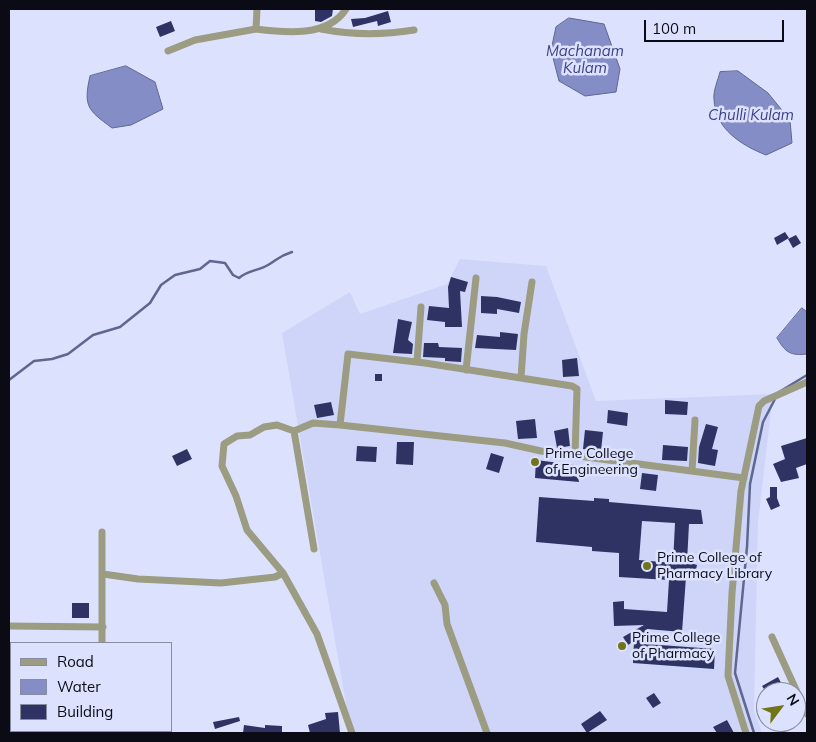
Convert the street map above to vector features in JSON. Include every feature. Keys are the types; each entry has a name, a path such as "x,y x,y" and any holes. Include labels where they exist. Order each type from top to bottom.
{"street":[{"path":"256,29 257,9"},
{"path":"321,30 339,20 346,9"},
{"path":"339,20 340,33"},
{"path":"168,51 195,40 256,29 388,34 414,30"},
{"path":"466,370 476,278"},
{"path":"521,378 524,334 532,282"},
{"path":"417,362 421,307"},
{"path":"340,425 348,354 417,362 577,388 575,456"},
{"path":"746,733 728,676 732,593 744,478 759,406 772,398 807,383"},
{"path":"692,471 695,420"},
{"path":"352,733 323,644 283,573 246,530 236,496 222,466 224,444 237,436 250,435 264,427 277,425 294,431 313,423 505,443 575,456 744,478"},
{"path":"294,431 314,549"},
{"path":"102,532 102,642"},
{"path":"103,574 138,579 221,583 275,577 283,573"},
{"path":"434,583 445,605 447,624 487,733"},
{"path":"9,626 103,627"},
{"path":"772,637 807,714"}],"shaded area":[{"name":"Prime College of Engineering","path":"460,259 546,266 596,401 773,394 758,522 754,711 756,732 762,733 351,733 282,333 350,292 360,314 447,284"}],"water":[{"name":"Machanam Kulam","path":"569,18 604,24 620,69 616,92 585,96 559,81 551,50 556,27"},
{"path":"126,66 155,82 163,109 131,125 112,128 97,117 89,107 87,95 90,76"},
{"name":"Chulli Kulam","path":"738,71 768,93 790,120 792,143 766,155 739,141 724,127 715,110 715,89 720,72"},
{"path":"802,308 807,312 807,354 792,354 783,347 777,338"}],"building":[{"path":"315,9 333,9 332,16 321,22 315,21"},
{"path":"388,11 391,22 378,26 377,21 353,27 351,19 365,18"},
{"path":"171,21 175,31 160,37 156,27"},
{"path":"785,232 789,238 777,245 774,238"},
{"path":"796,235 801,243 793,248 788,239"},
{"path":"451,277 468,282 465,292 460,291 462,327 445,327 445,322 427,320 429,306 449,308 448,287"},
{"path":"481,296 521,302 519,313 497,309 497,314 481,313"},
{"path":"398,319 412,322 408,340 413,344 412,354 393,353"},
{"path":"500,332 518,334 516,350 475,348 477,335 500,337"},
{"path":"424,343 438,343 439,347 462,348 461,362 445,361 445,358 423,357"},
{"path":"577,358 579,376 563,377 562,360"},
{"path":"375,374 382,374 382,381 375,381"},
{"path":"665,400 688,402 687,415 665,414"},
{"path":"331,402 334,415 317,418 314,405"},
{"path":"608,410 628,413 627,426 607,423"},
{"path":"535,419 537,438 518,439 516,421"},
{"path":"706,424 718,427 712,449 718,450 715,466 698,463 699,447"},
{"path":"568,428 570,446 557,448 554,431"},
{"path":"585,430 603,432 601,451 583,449"},
{"path":"807,438 807,464 796,468 799,478 781,482 773,464 785,459 781,446"},
{"path":"397,442 414,442 413,465 396,464"},
{"path":"663,445 688,447 687,461 662,460"},
{"path":"357,446 377,447 376,462 356,461"},
{"path":"187,449 192,459 177,466 172,456"},
{"path":"491,453 504,457 499,473 486,469"},
{"path":"536,460 575,465 579,482 535,478"},
{"path":"642,473 658,475 656,491 640,489"},
{"path":"770,487 777,487 777,498 780,506 771,510 766,499 770,497"},
{"path":"539,497 594,501 594,498 609,499 609,502 701,510 703,524 689,524 687,562 697,565 694,579 686,577 682,632 647,629 646,644 715,649 714,669 633,663 634,641 628,645 623,637 644,625 614,626 613,602 624,601 624,609 667,612 669,580 619,577 619,553 592,551 592,547 536,542","holes":["642,521 675,523 673,563 639,560"]},
{"path":"72,603 89,603 89,618 72,618"},
{"path":"778,677 781,682 769,682"},
{"path":"654,693 661,703 653,708 646,698"},
{"path":"600,711 607,720 587,733 581,724"},
{"path":"338,712 340,733 310,733 308,725 326,719 325,713"},
{"path":"239,717 240,721 215,729 213,722"},
{"path":"727,720 734,733 717,733 713,727"},
{"path":"244,725 265,728 265,725 282,726 282,733 243,733"}],"waterway":[{"path":"9,380 34,361 52,359 68,354 93,335 120,327 150,303 161,285 175,275 200,269 210,261 225,263 233,275 239,278 292,252"},
{"path":"779,392 807,375"},
{"path":"754,733 735,673 747,547 750,484 763,422 775,399"}],"place":[{"name":"Prime College of Engineering","path":"535,462"},
{"name":"Prime College of Pharmacy Library","path":"647,566"},
{"name":"Prime College of Pharmacy","path":"622,646"}]}
